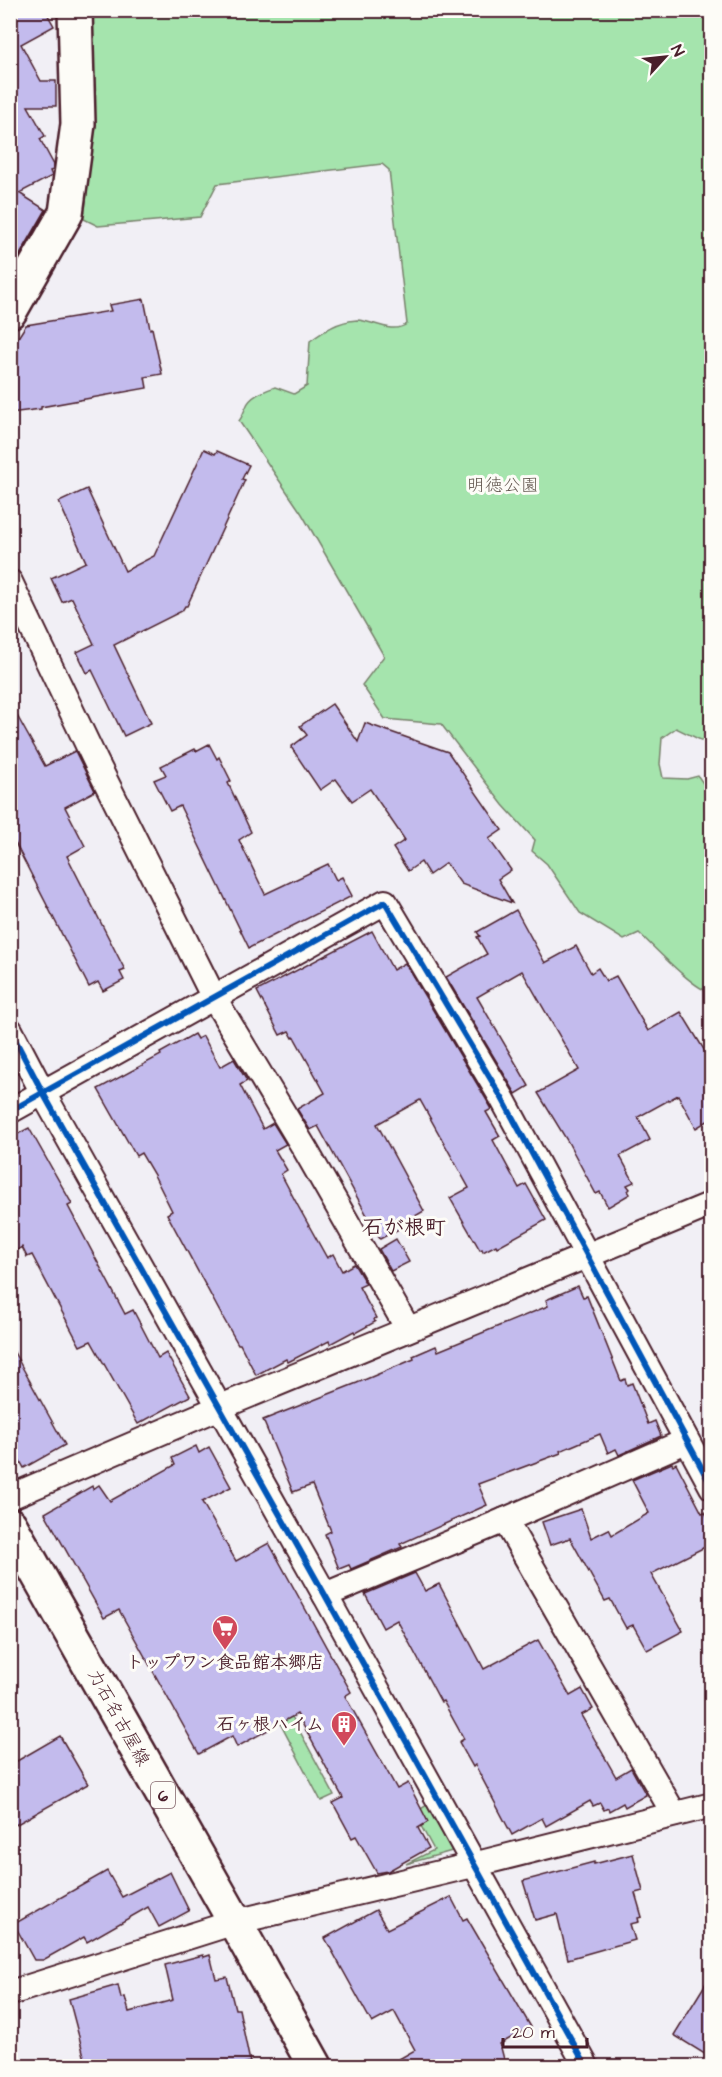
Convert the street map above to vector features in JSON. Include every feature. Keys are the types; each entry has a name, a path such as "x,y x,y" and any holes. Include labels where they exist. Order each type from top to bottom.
{"main road":[{"path":"10,311 66,213 78,124 75,10"},
{"name":"力石名古屋線","path":"10,1525 315,2067"}],"street":[{"path":"10,582 96,762 214,998 305,1149 408,1329"},
{"path":"10,1111 385,902 502,1098 711,1486"},
{"path":"10,1030 586,2067"},
{"path":"10,1497 218,1408 711,1204"},
{"path":"325,1595 686,1441"},
{"path":"505,1520 674,1814"},
{"path":"10,1994 235,1922 473,1865 711,1804"}],"green space":[{"name":"明徳公園","path":"92,11 711,11 711,745 676,728 662,738 660,764 663,778 687,779 698,776 707,789 711,786 711,992 704,990 685,976 639,933 624,940 580,913 547,864 532,851 535,840 503,805 441,724 385,719 362,685 384,656 302,514 239,421 248,403 262,392 275,387 294,394 307,386 310,341 326,330 337,324 357,320 388,328 407,324 389,170 382,164 217,184 200,217 98,226 84,219 94,130"},
{"path":"283,1700 334,1795 321,1801 271,1706"},
{"path":"427,1805 452,1851 406,1864 434,1850 414,1813"}],"building":[{"path":"10,10 45,10 54,26 21,44 41,81 56,81 56,106 28,106 45,136 40,139 54,165 53,170 50,171 52,176 19,193 46,210 10,272"},
{"path":"144,299 162,374 145,377 147,388 10,413 10,350 26,325 111,311 109,305"},
{"path":"204,449 215,454 217,451 249,465 242,479 245,480 187,606 182,611 114,645 151,723 124,736 92,670 87,673 77,652 94,644 72,598 62,602 51,578 86,562 59,502 87,489 125,571 154,556"},
{"path":"10,703 45,766 75,751 95,791 65,807 85,846 67,856 125,970 120,972 124,980 103,991 98,982 89,987 10,833"},
{"path":"332,704 358,742 365,723 448,752 502,830 489,839 511,870 498,879 512,903 461,884 446,863 429,875 421,862 408,871 393,848 405,840 370,789 352,801 336,779 320,790 291,747 307,735 300,726"},
{"path":"209,744 217,759 219,757 231,781 228,783 251,832 239,840 265,894 328,864 336,880 342,877 352,896 249,948 180,806 170,811 154,780 166,775 161,766"},
{"path":"516,910 545,963 576,946 591,973 598,968 606,981 616,976 648,1031 681,1012 711,1061 711,1119 696,1128 678,1095 638,1117 650,1140 620,1156 634,1182 627,1185 630,1194 608,1207 600,1192 596,1194 538,1093 579,1070 522,971 477,997 529,1086 516,1094 446,977 487,954 477,937 480,936 477,932"},
{"path":"372,931 393,970 405,963 492,1109 486,1112 500,1136 493,1140 519,1188 526,1184 546,1220 497,1247 496,1245 483,1252 482,1249 480,1250 450,1198 469,1188 420,1100 377,1124 424,1211 380,1239 318,1126 310,1130 297,1109 325,1093 294,1037 289,1031 280,1035 257,991"},
{"path":"194,1034 197,1039 203,1036 220,1067 234,1059 247,1081 240,1085 263,1129 273,1123 286,1144 275,1150 287,1170 281,1174 298,1206 327,1258 333,1254 342,1271 354,1264 366,1284 359,1287 376,1318 375,1322 355,1333 354,1331 330,1344 329,1341 288,1362 286,1359 256,1375 167,1214 172,1211 154,1175 141,1153 136,1156 98,1089 161,1055 160,1053"},
{"path":"29,1128 72,1204 68,1206 125,1314 133,1310 158,1358 166,1353 190,1396 138,1424 91,1341 80,1346 32,1255 27,1257 22,1247 10,1254 10,1138"},
{"path":"396,1239 409,1262 391,1271 379,1249"},
{"path":"578,1286 583,1297 587,1296 621,1381 625,1379 627,1385 632,1383 648,1424 655,1421 661,1436 619,1455 616,1449 608,1453 600,1434 560,1451 561,1453 478,1484 487,1505 400,1544 402,1547 351,1569 349,1565 339,1569 325,1534 331,1531 312,1485 293,1492 263,1420 414,1359 413,1356 436,1346 438,1351 548,1306 546,1300"},
{"path":"10,1345 65,1445 24,1468 10,1443"},
{"path":"196,1446 199,1453 209,1447 231,1487 202,1502 236,1561 269,1543 351,1692 345,1696 397,1789 408,1783 428,1822 418,1828 429,1848 388,1871 377,1873 356,1836 352,1838 333,1803 343,1798 297,1714 237,1747 232,1736 199,1754 119,1610 104,1618 45,1513 92,1486 93,1489 99,1485 110,1501 175,1465 172,1458"},
{"path":"672,1463 673,1465 676,1463 702,1513 705,1512 711,1524 711,1544 651,1574 683,1631 647,1650 633,1625 626,1628 610,1599 605,1601 570,1538 550,1545 542,1522 581,1509 591,1538 609,1529 612,1535 649,1513 632,1480"},
{"path":"415,1573 425,1591 439,1584 484,1669 538,1640 570,1696 582,1689 593,1709 581,1715 616,1777 631,1768 646,1795 625,1807 623,1803 609,1811 608,1808 604,1810 600,1803 593,1806 590,1801 546,1826 542,1818 512,1835 475,1765 473,1767 459,1742 464,1739 443,1701 441,1702 397,1620 383,1628 365,1594"},
{"path":"60,1736 88,1784 10,1828 10,1765"},
{"path":"633,1854 643,1891 635,1893 642,1917 638,1918 639,1922 630,1924 635,1940 568,1959 557,1914 535,1920 523,1881"},
{"path":"107,1871 122,1897 170,1872 189,1911 159,1927 148,1907 87,1942 84,1937 43,1960 34,1960 14,1924"},
{"path":"451,1897 463,1920 467,1918 531,2027 500,2044 506,2067 385,2067 415,2050 394,2011 372,2023 325,1938 376,1910 387,1929"},
{"path":"203,1955 204,1957 210,1955 216,1979 227,1977 235,2009 239,2009 250,2062 231,2067 87,2067 69,1999 118,1985 121,1998 125,1997 129,2012 173,2000 165,1965"},
{"path":"711,1975 711,2058 674,2035"}],"cycle path":[{"path":"10,1111 385,902 502,1098 712,1487"},
{"path":"10,1030 586,2066"}],"place":[{"name":"トップワン食品館本郷店","path":"225,1651"},
{"name":"石ヶ根ハイム","path":"344,1747"}],"district":[{"name":"石が根町","path":"404,1227"}]}
